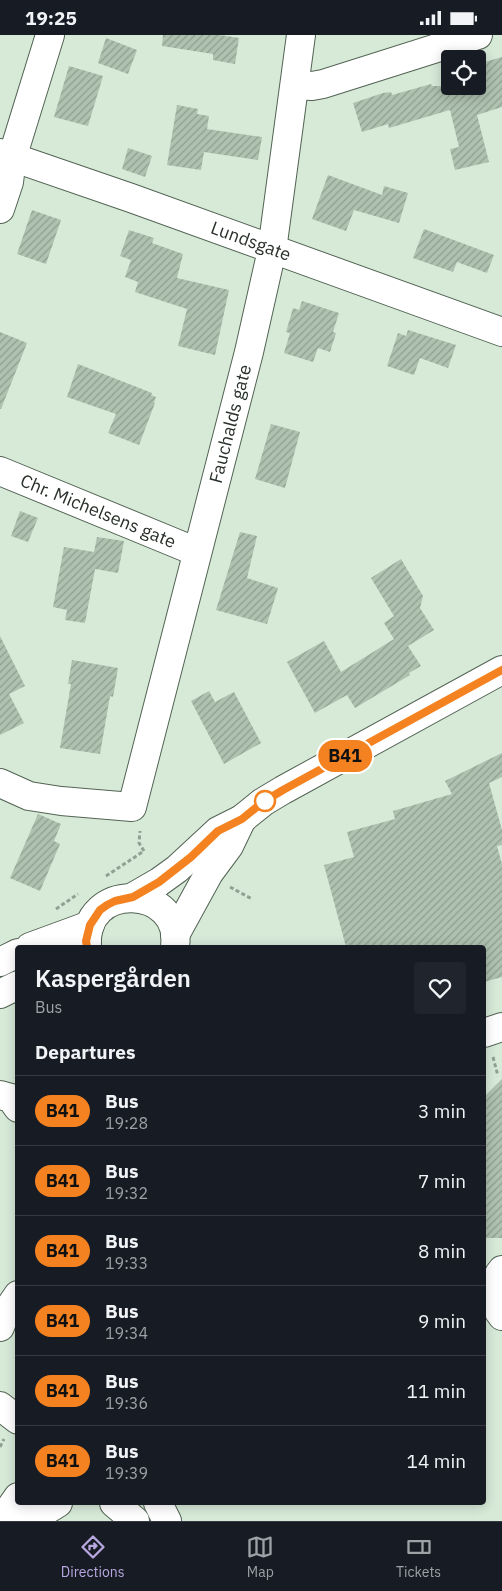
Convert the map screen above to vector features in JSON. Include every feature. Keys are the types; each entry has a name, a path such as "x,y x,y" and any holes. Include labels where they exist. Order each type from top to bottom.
{"street":[{"path":"0,209 8,182 6,155 50,35"},
{"name":"Fauchalds gate","path":"136,815 196,552 249,352 272,250 301,35"},
{"path":"295,85 312,86 323,84 478,35"},
{"name":"Lundsgate","path":"6,155 131,198 502,332"},
{"name":"Chr. Michelsens gate","path":"0,471 196,552"},
{"path":"41,945 88,936 100,910 115,901 133,897 159,882 177,869 218,831 242,819 263,802 502,670"},
{"path":"0,783 29,796 136,815"},
{"path":"175,941 209,873 229,846 242,819"},
{"path":"133,897 143,899 161,909 172,925 175,941"},
{"path":"0,962 15,954"},
{"path":"0,993 15,986"},
{"path":"488,1042 502,1027"},
{"path":"0,1095 11,1098 15,1104"},
{"path":"502,1270 498,1274 495,1286 495,1301 502,1316"},
{"path":"0,1327 5,1314 15,1299"},
{"path":"0,1406 15,1418"},
{"path":"1,1521 15,1501"},
{"path":"29,1521 55,1505"},
{"path":"116,1505 136,1521"},
{"path":"159,1505 166,1521"}],"path":[{"path":"136,815 139,843 144,851"},
{"path":"229,886 252,899"},
{"path":"488,1042 501,1076"}],"building":[{"path":"163,35 220,35 239,38 235,64 213,60 213,54 162,46"},
{"path":"106,38 137,50 128,74 98,63"},
{"path":"502,57 502,107 477,115 489,162 455,170 450,149 459,147 450,110 389,128 388,124 362,132 353,103 383,93 391,92 392,95 431,84 432,86 441,86 441,95 486,95 486,62"},
{"path":"69,66 103,76 88,126 54,117"},
{"path":"177,105 198,109 197,114 209,116 207,129 262,137 258,160 204,152 201,170 167,165"},
{"path":"128,148 152,156 145,177 122,169"},
{"path":"328,175 382,195 384,186 408,193 399,223 354,210 346,231 312,219"},
{"path":"32,210 61,220 46,264 17,254"},
{"path":"424,229 494,255 487,273 457,262 453,272 413,258"},
{"path":"129,230 154,238 152,243 183,254 177,278 229,290 215,355 178,346 187,309 135,292 138,282 125,277 131,260 120,256"},
{"path":"302,301 339,313 333,332 336,333 330,352 318,348 313,362 284,353 290,333 286,332 293,308 299,310"},
{"path":"408,330 456,345 448,368 420,358 414,375 387,366 398,333 406,336"},
{"path":"0,332 27,343 1,409 0,409"},
{"path":"78,364 152,393 151,395 156,397 139,445 108,433 116,414 67,397"},
{"path":"271,424 300,432 285,488 255,479"},
{"path":"20,511 38,518 28,542 11,536"},
{"path":"240,532 257,536 247,578 278,588 267,624 216,610"},
{"path":"97,537 124,541 118,573 95,569 85,623 65,620 67,610 53,607 64,547 94,552"},
{"path":"401,559 423,596 420,608 434,630 408,646 421,666 409,673 410,675 355,708 347,695 315,713 287,662 324,641 341,672 394,639 384,623 394,616 371,578"},
{"path":"0,636 25,686 9,694 24,723 0,735"},
{"path":"72,660 118,668 113,697 110,696 100,754 60,748 71,684 68,684"},
{"path":"209,691 215,702 234,692 261,743 224,764 191,701"},
{"path":"502,753 502,777 489,783 502,830 502,845 497,846 502,864 502,977 486,981 486,945 345,945 324,865 354,857 347,832 395,819 393,811 452,794 445,781"},
{"path":"38,814 61,824 54,841 60,844 40,891 10,878"},
{"path":"502,1079 502,1238 486,1238 486,1095"}],"bus line":[{"name":"B41","path":"87,945 87,933 90,925 100,910 115,901 133,897 159,882 191,857 218,831 242,819 263,802 283,790 502,670"}]}
